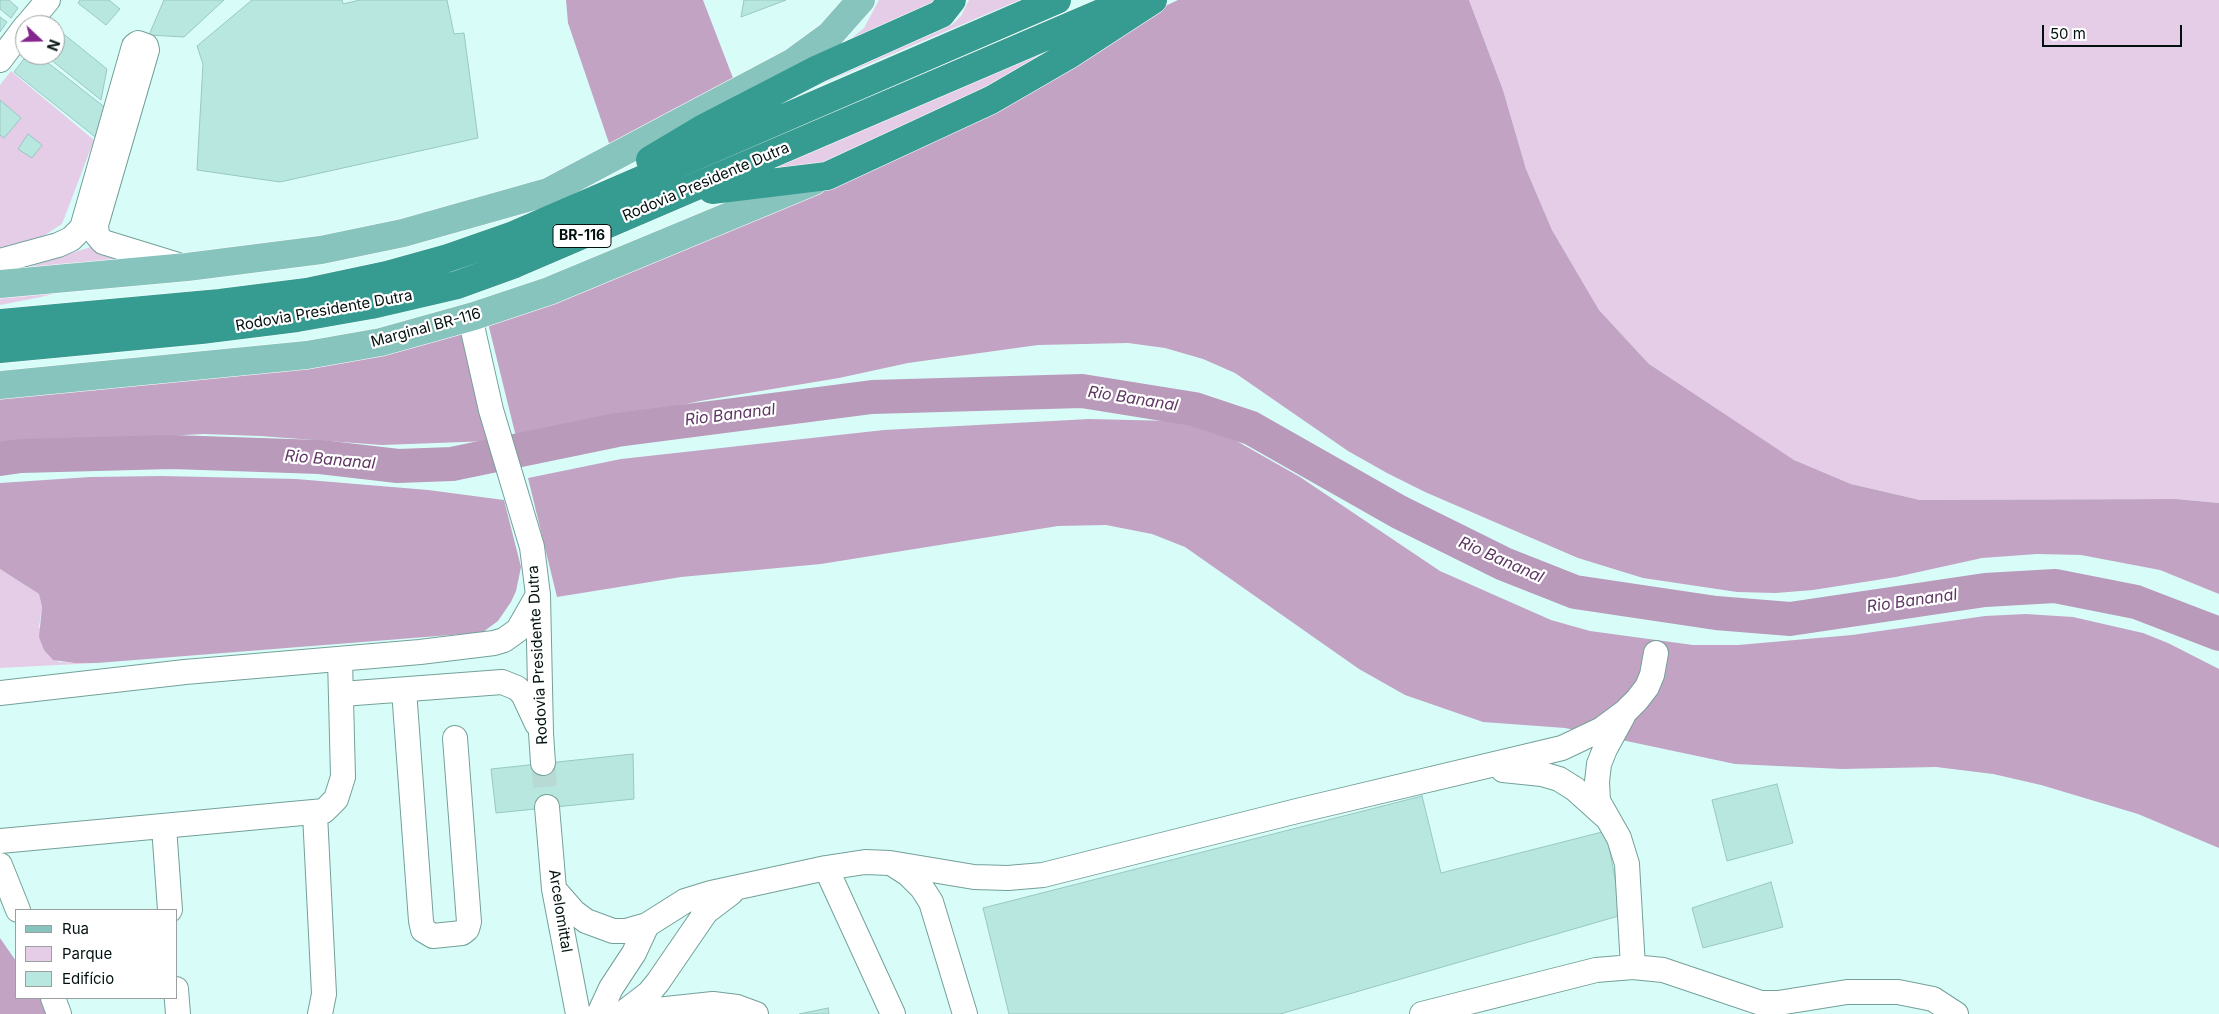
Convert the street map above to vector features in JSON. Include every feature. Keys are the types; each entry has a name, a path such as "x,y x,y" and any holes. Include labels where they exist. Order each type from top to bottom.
{"highway":[{"path":"587,202 667,149 702,129 818,69 941,14 952,0"},
{"name":"Rodovia Presidente Dutra","path":"0,323 220,303 307,292 448,258 511,236 1057,0"},
{"name":"Rodovia Presidente Dutra","path":"0,350 202,330 297,318 457,286 515,264 1131,0"},
{"path":"680,193 827,176 991,100 1067,56 1153,0"}],"main road":[{"path":"0,284 187,267 321,250 403,233 548,192 793,62 830,36 861,0"},
{"name":"Marginal BR-116","path":"0,384 307,355 381,342 472,316 548,291 827,176"}],"street":[{"path":"35,15 48,0"},
{"path":"0,60 15,40"},
{"path":"0,261 58,245 77,235 82,228 134,46 138,43 146,46 147,50 96,225 96,235 103,242 187,267"},
{"name":"Rodovia Presidente Dutra","path":"472,316 491,410 532,547 538,595 543,763"},
{"path":"0,692 185,672 420,652 504,640 518,630 525,622 538,595"},
{"path":"554,889 574,912 586,921 602,928 626,932 647,925 685,901 826,868 865,862 890,863 974,877 1008,878 1042,875 1297,811 1562,748 1602,729 1625,712 1647,687 1652,675 1656,653"},
{"path":"0,841 316,814 324,811 333,804 342,784 344,767 340,659"},
{"path":"342,694 502,682 510,684 523,694 541,733"},
{"path":"404,690 421,921 423,930 433,936 462,933 467,929 469,922 455,738"},
{"path":"1625,712 1599,764 1597,782 1598,801 1619,838 1626,864 1634,967"},
{"path":"1482,768 1524,771 1559,779 1575,788 1608,818"},
{"name":"Arcelomittal","path":"547,807 554,889 578,1014"},
{"path":"316,814 324,994 320,1014"},
{"path":"164,827 170,909"},
{"path":"890,863 908,874 922,888 931,902 964,1014"},
{"path":"0,865 18,909"},
{"path":"826,868 893,1014"},
{"path":"621,1013 648,993 658,982 706,912 717,902 744,886"},
{"path":"599,1014 611,988 634,953 647,925"},
{"path":"1422,1014 1596,970 1634,967 1663,970 1762,1002 1778,1003 1847,992 1898,992 1933,998 1956,1014"},
{"path":"52,999 59,1014"},
{"path":"177,999 178,1014"},
{"path":"621,1013 649,1012 713,1004 737,1006 756,1014"}],"green space":[{"path":"879,0 943,0 837,50 864,28"},
{"path":"969,0 1020,0 807,90 953,24 961,16"},
{"path":"1469,0 2219,0 2219,503 2176,499 1920,500 1851,484 1794,460 1718,412 1649,364 1599,310 1552,230 1526,169 1503,90"},
{"path":"1126,10 1043,64 829,162 746,178"},
{"path":"11,71 94,140 62,224 42,237 0,251 0,85"},
{"path":"91,247 144,259 23,269 81,250"},
{"path":"60,292 41,297 0,305 0,296"},
{"path":"0,569 39,594 42,607 39,627 58,662 97,663 0,668"}],"shaded area":[{"path":"566,0 703,0 733,78 611,149 568,23"},
{"path":"1178,0 1469,0 1503,90 1526,169 1552,230 1599,310 1649,364 1794,460 1851,484 1920,500 2176,499 2219,503 2219,594 2160,570 2081,555 2037,554 1982,558 1896,577 1813,590 1776,593 1737,592 1643,578 1578,558 1425,492 1387,473 1348,451 1235,373 1203,359 1165,348 1128,343 1038,345 908,363 839,378 700,401 517,441 488,323"},
{"path":"465,332 491,441 382,445 204,434 0,444 0,390"},
{"path":"1089,419 1173,421 1207,429 1233,439 1300,477 1440,571 1551,620 1590,631 1693,645 1738,645 1852,635 1985,616 2026,614 2073,617 2143,633 2168,643 2219,669 2219,848 2138,814 2041,785 1993,774 1936,767 1842,769 1735,764 1565,728 1483,722 1405,695 1359,669 1185,547 1152,534 1106,525 1058,526 821,564 681,577 557,597 528,478 621,459 884,430"},
{"path":"162,476 296,479 428,490 504,500 521,567 516,591 498,621 483,632 97,663 53,660 44,650 39,637 42,607 39,594 0,569 0,483 90,477"},
{"path":"0,938 15,960 15,999 41,999 50,1014 0,1014"}],"building":[{"path":"0,0 9,0 18,8 11,18 0,9"},
{"path":"80,0 109,0 120,9 106,25 78,3"},
{"path":"164,0 224,0 184,37 149,35"},
{"path":"252,0 342,0 343,4 360,0 447,0 454,34 464,33 478,138 280,182 197,170 203,64 197,46"},
{"path":"744,0 786,0 741,17"},
{"path":"0,17 7,22 0,32"},
{"path":"65,35 107,69 101,100 57,65 65,65"},
{"path":"19,65 51,65 107,109 99,140 14,72"},
{"path":"0,100 21,118 4,138 0,135"},
{"path":"28,134 42,145 32,158 18,149"},
{"path":"633,754 634,799 496,813 491,769"},
{"path":"1777,784 1793,843 1727,861 1712,800"},
{"path":"1422,796 1441,873 1606,831 1622,915 1280,1014 1009,1014 983,908"},
{"path":"1771,882 1783,927 1703,948 1692,908"},
{"path":"828,1008 829,1014 799,1014"}],"waterway":[{"name":"Rio Bananal","path":"0,459 21,456 172,452 320,457 398,466 452,464 617,430 872,397 1082,391 1194,409 1251,428 1399,512 1504,564 1575,592 1716,613 1790,619 1985,590 2055,586 2136,602 2219,634"}],"tunnel":[{"path":"543,763 547,807"}]}
